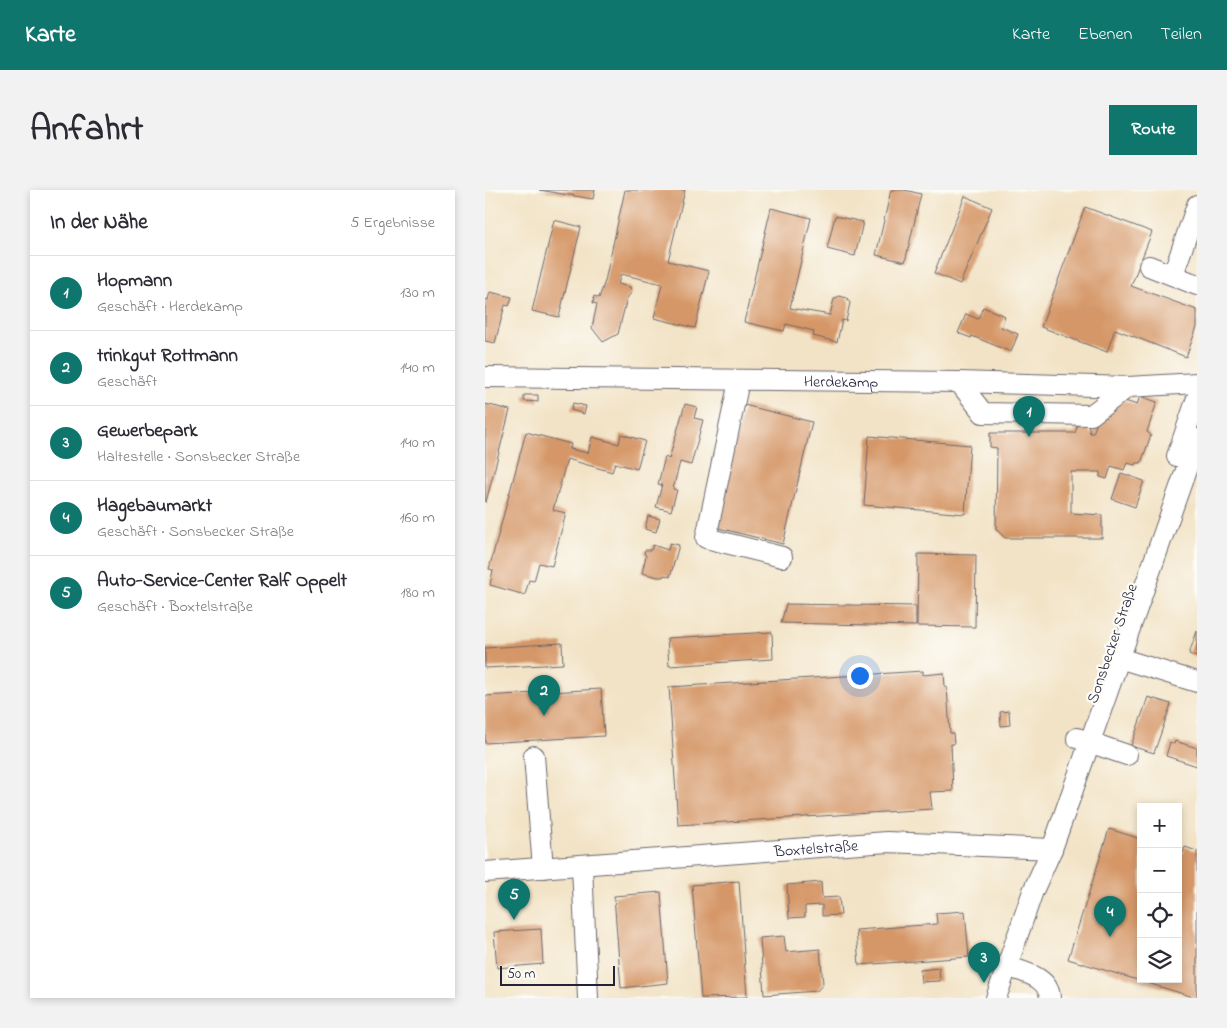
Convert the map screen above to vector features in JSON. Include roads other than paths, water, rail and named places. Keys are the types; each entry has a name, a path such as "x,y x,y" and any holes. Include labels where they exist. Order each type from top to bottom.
{"street":[{"path":"1173,275 1197,205"},
{"path":"1149,266 1197,285"},
{"name":"Herdekamp","path":"485,378 959,382 1128,387 1197,383"},
{"path":"739,381 706,538 782,557"},
{"path":"959,382 983,414 1091,415 1128,387"},
{"name":"Sonsbecker Straße","path":"996,998 1197,398"},
{"name":"Sonsbecker Straße","path":"1083,740 1119,658 1197,439"},
{"path":"1119,658 1197,682"},
{"path":"1083,740 1127,755"},
{"path":"534,756 543,868"},
{"name":"Boxtelstraße","path":"485,872 582,866 687,855 887,842 1045,849"},
{"path":"582,866 588,998"},
{"path":"1006,966 1039,978 1046,985 1050,998"}],"place":[{"name":"Hopmann","path":"1029,437"},
{"name":"trinkgut Rottmann","path":"544,716"},
{"name":"Auto-Service-Center Ralf Oppelt","path":"514,920"},
{"name":"Hagebaumarkt","path":"1110,937"},
{"name":"Gewerbepark","path":"984,983"}]}
